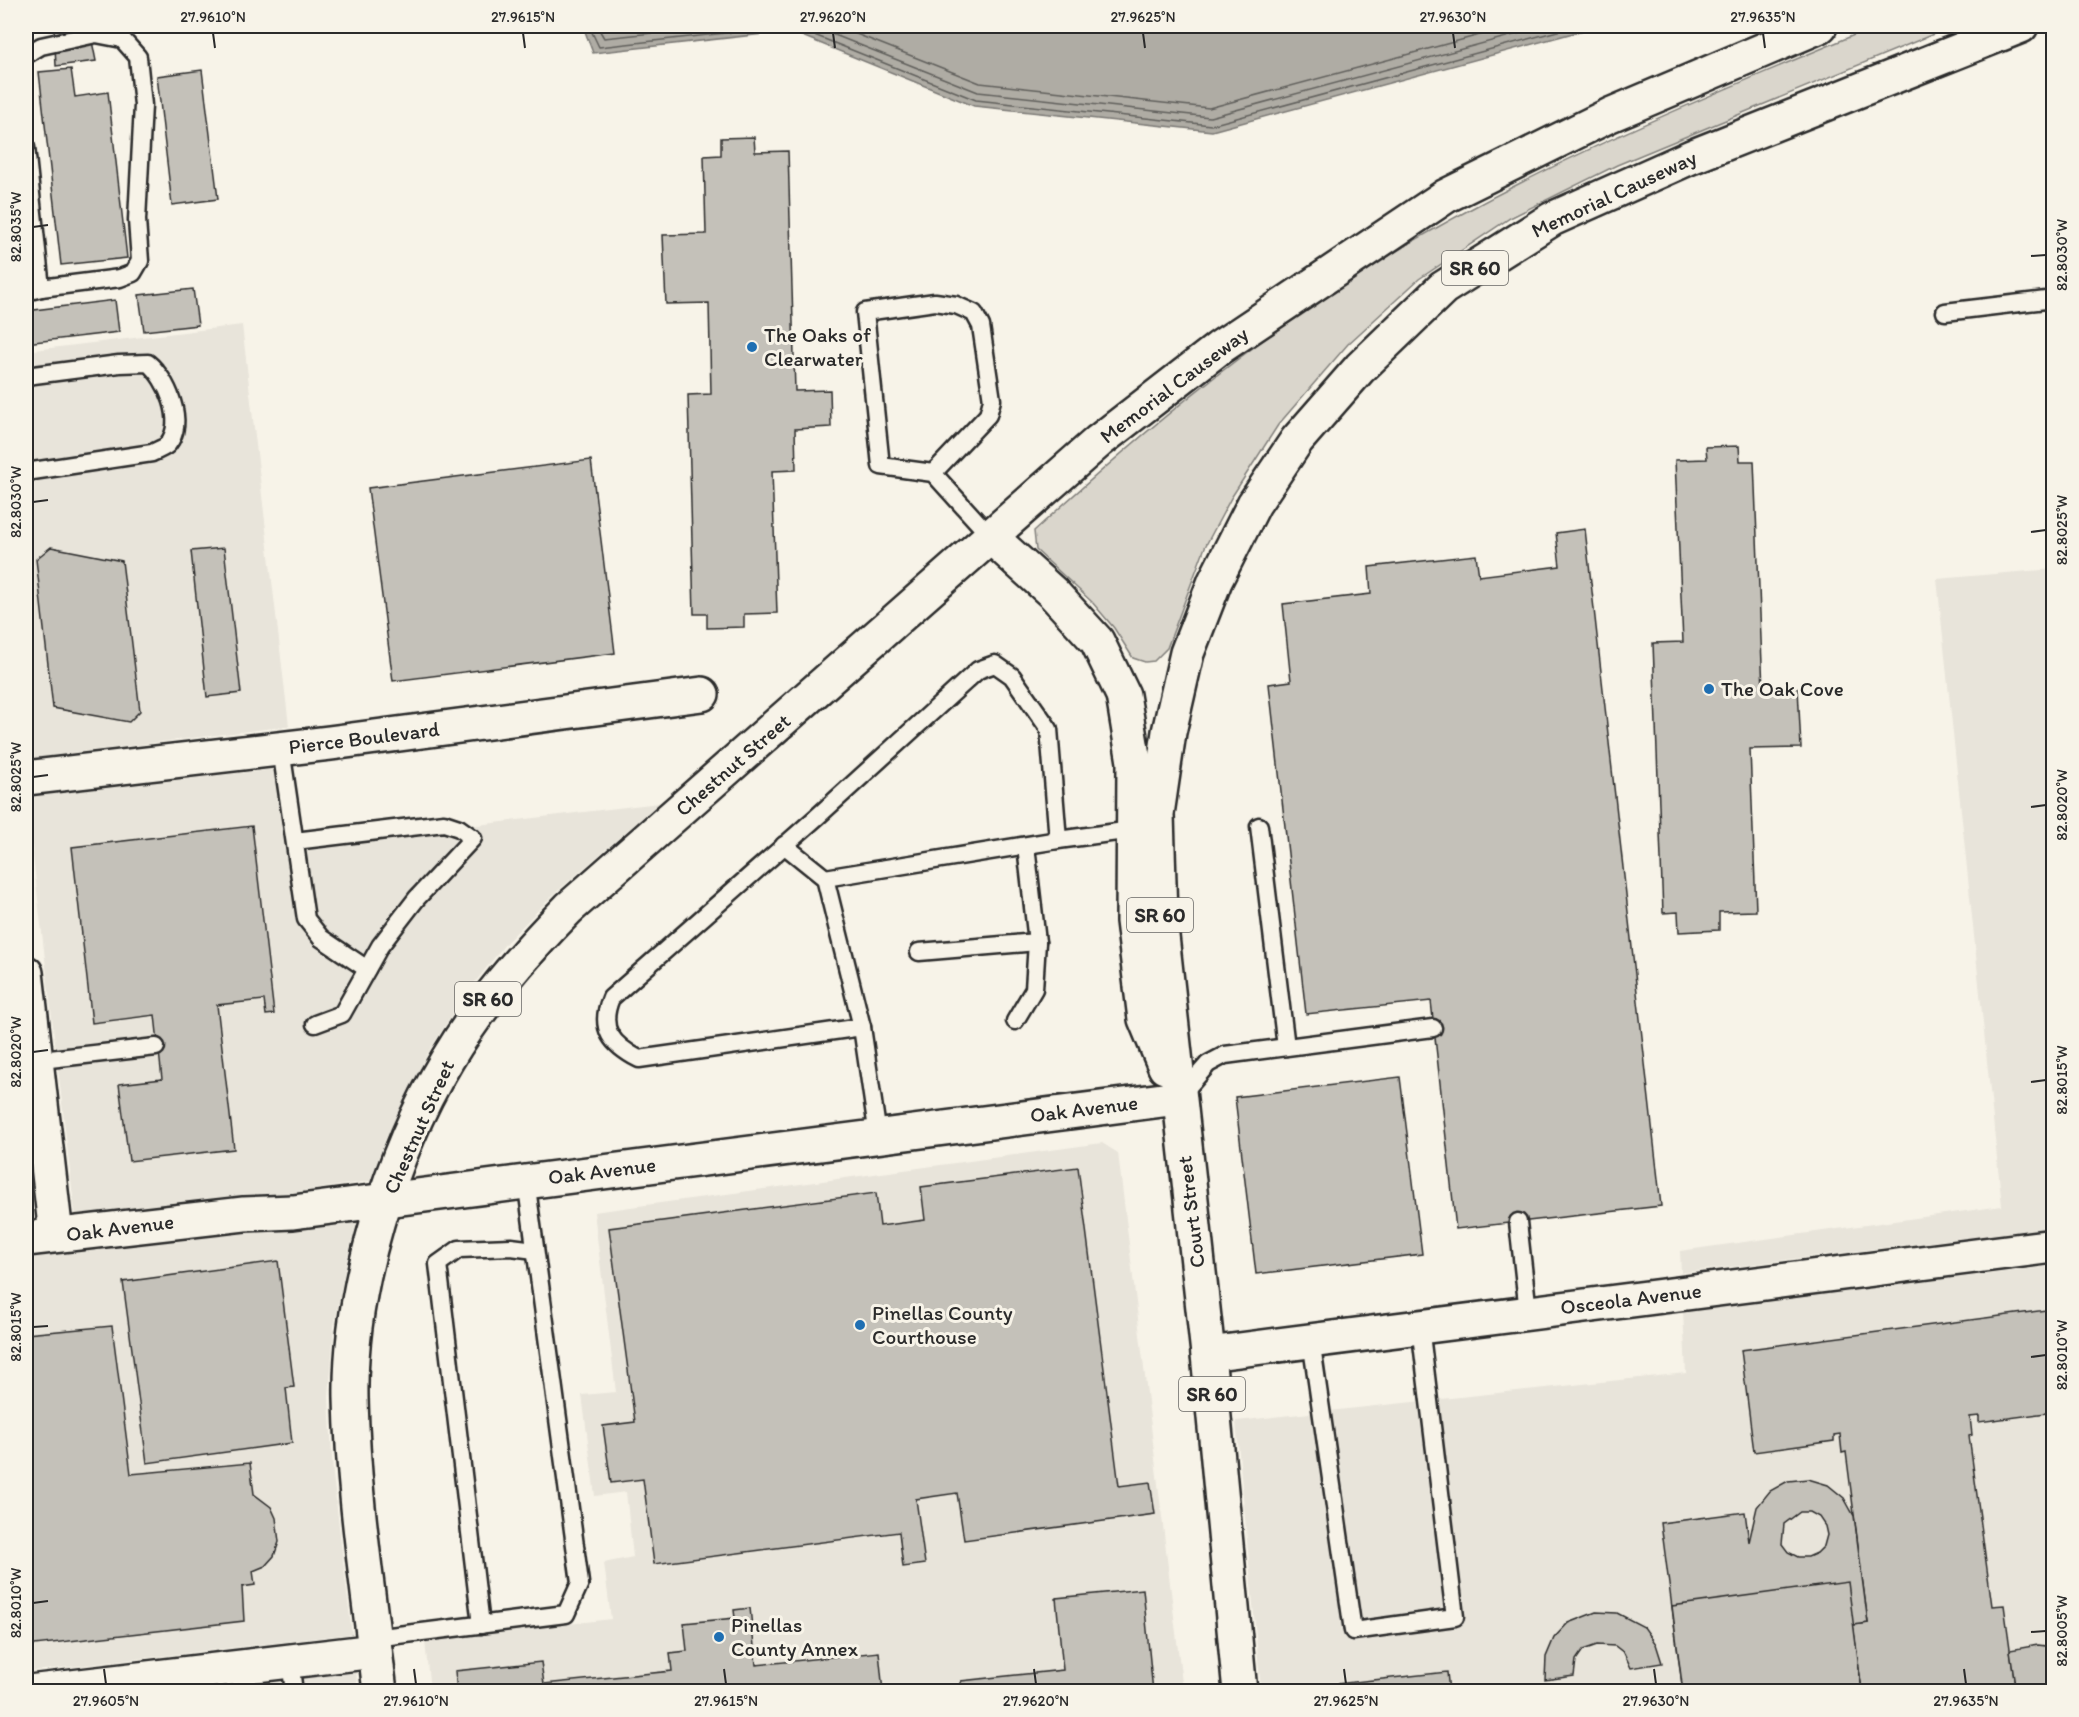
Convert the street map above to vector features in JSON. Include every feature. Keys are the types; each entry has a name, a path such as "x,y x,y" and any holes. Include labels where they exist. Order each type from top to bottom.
{"main road":[{"name":"Memorial Causeway","path":"991,537 1099,441 1219,348 1446,196 1610,115 1820,26"},
{"name":"Memorial Causeway","path":"1169,732 1187,653 1215,581 1254,504 1297,440 1360,368 1443,288 1552,219 1691,157 2008,31"},
{"path":"991,537 1053,593 1097,641 1123,695 1134,762 1133,921 1145,1019 1178,1098"},
{"name":"Chestnut Street","path":"380,1692 354,1472 351,1395 356,1329 368,1262 386,1198 405,1148 446,1061 481,1009 522,956 569,908 991,537"},
{"name":"Pierce Boulevard","path":"26,778 281,749 702,694"},
{"name":"Court Street","path":"1169,732 1157,814 1159,884 1178,1098 1208,1354 1240,1692"},
{"path":"26,973 41,1237"},
{"name":"Oak Avenue","path":"41,1237 244,1214 293,1212 386,1198 1178,1098"},
{"name":"Osceola Avenue","path":"1208,1354 2054,1246"},
{"path":"29,1692 292,1676 375,1645"}],"lane":[{"path":"26,55 41,46 96,34 122,39 138,57 143,105 136,220 140,261 133,273 120,278 33,290 26,147"},
{"path":"1946,312 2054,299"},
{"path":"933,473 988,415 992,400 981,326 974,313 956,305 935,302 865,312 881,466 933,473 991,537"},
{"path":"26,376 119,364 148,363 160,374 164,383 171,401 175,430 167,445 152,453 26,472"},
{"path":"862,1027 639,1059 620,1049 608,1031 604,1015 611,998 978,670 995,664 1012,675 1049,729 1058,840"},
{"path":"281,749 306,918 321,938 367,969"},
{"path":"294,841 444,823 459,828 473,838 417,898 380,946 342,1014 315,1024"},
{"path":"1259,826 1286,1047"},
{"path":"825,878 1132,830"},
{"path":"784,845 825,878 862,1027 878,1136"},
{"path":"1015,1021 1034,989 1036,942 1026,846"},
{"path":"919,952 1036,942"},
{"path":"1178,1098 1201,1071 1225,1055 1433,1028"},
{"path":"31,1061 156,1047"},
{"path":"375,1645 481,1625 566,1614 580,1583 526,1180"},
{"path":"1518,1222 1528,1312"},
{"path":"481,1625 438,1264 459,1249 511,1247 535,1250"},
{"path":"1311,1340 1353,1631 1455,1617 1420,1326"}],"shaded area":[{"path":"1876,26 1953,26 1617,165 1510,218 1419,279 1348,344 1278,425 1231,498 1205,547 1167,648 1154,661 1145,662 1133,658 1114,628 1092,602 1036,550 1034,531 1112,462 1233,363 1361,273 1485,201 1613,138"},
{"path":"242,325 289,726 26,759 26,351"},
{"path":"2053,569 2053,1227 1681,1273 1680,1251 2002,1206 1937,579"},
{"path":"284,768 295,847 659,803 553,895 506,943 462,999 427,1054 385,1140 370,1181 291,1193 241,1195 75,1214 26,797"},
{"path":"1102,1143 1118,1153 1183,1691 430,1691 425,1641 611,1619 604,1563 633,1557 626,1492 595,1496 582,1395 616,1392 594,1212"},
{"path":"26,1161 32,1219 26,1220"},
{"path":"357,1222 347,1259 334,1327 329,1397 333,1475 352,1634 26,1672 26,1258 245,1233 297,1231"},
{"path":"2053,1266 2053,1691 1261,1691 1236,1421 1686,1373 1683,1311"},
{"path":"356,1672 358,1691 193,1692"}],"water":[{"path":"583,26 1599,26 1212,131 974,106 790,31 593,53"}],"building":[{"path":"54,26 89,26 96,61 56,66"},
{"path":"71,69 75,97 108,92 127,258 61,265 39,72"},
{"path":"202,70 218,199 172,205 157,76"},
{"name":"The Oaks of Clearwater","path":"754,137 755,152 788,151 795,391 830,390 831,427 795,429 796,470 772,471 777,613 744,614 744,627 707,628 707,614 694,614 688,395 711,394 709,303 666,304 663,235 706,234 704,156 721,155 721,138"},
{"path":"193,289 198,325 144,331 139,295"},
{"path":"115,300 119,332 26,343 26,311"},
{"name":"The Oak Cove","path":"1739,446 1740,461 1754,461 1763,690 1798,688 1801,748 1750,749 1756,911 1719,912 1719,930 1679,932 1678,912 1663,913 1653,643 1683,642 1675,460 1707,459 1706,447"},
{"path":"591,460 615,653 393,681 368,488"},
{"path":"1585,529 1661,1206 1456,1229 1431,1001 1306,1014 1269,684 1291,681 1283,604 1371,594 1369,567 1476,555 1479,576 1560,566 1556,533"},
{"path":"51,547 122,561 140,711 129,722 53,708 36,559"},
{"path":"224,548 241,693 207,697 191,551"},
{"path":"252,826 274,1014 266,1015 264,1000 217,1005 234,1149 129,1161 119,1084 162,1079 155,1015 92,1023 72,847"},
{"path":"1400,1077 1422,1254 1256,1274 1235,1097"},
{"name":"Pinellas County Courthouse","path":"1078,1167 1119,1486 1150,1482 1155,1514 964,1540 957,1493 916,1499 925,1564 903,1567 899,1532 654,1564 643,1479 611,1483 603,1426 635,1422 609,1228 876,1193 880,1226 925,1220 921,1187"},
{"path":"278,1261 294,1387 286,1388 292,1443 147,1463 123,1282"},
{"path":"2054,1309 2054,1412 1979,1422 1979,1416 1970,1417 1972,1435 1969,1436 1992,1606 2004,1605 2016,1692 1862,1692 1853,1625 1868,1623 1846,1452 1842,1453 1840,1434 1834,1435 1834,1441 1754,1452 1741,1350"},
{"path":"112,1326 131,1474 250,1463 254,1494 271,1507 276,1518 279,1542 274,1556 265,1566 253,1571 255,1585 242,1587 244,1621 26,1646 26,1334"},
{"path":"1808,1479 1828,1485 1844,1498 1854,1516 1868,1623 1853,1625 1862,1692 1683,1692 1661,1523 1745,1512 1749,1542 1757,1507 1770,1491 1788,1481","holes":["1800,1512 1810,1512 1819,1517 1825,1526 1827,1535 1824,1546 1817,1553 1808,1557 1798,1557 1788,1552 1782,1544 1784,1524"]},
{"path":"1848,1582 1862,1692 1683,1692 1672,1606"},
{"path":"1143,1589 1153,1692 962,1692 961,1681 1063,1670 1056,1598"},
{"name":"Pinellas County Annex","path":"750,1608 756,1665 879,1652 883,1692 457,1692 455,1671 541,1662 544,1684 672,1671 670,1653 687,1651 684,1623 735,1618 734,1610"},
{"path":"1596,1612 1617,1613 1644,1627 1656,1644 1662,1663 1631,1668 1624,1653 1615,1646 1597,1645 1583,1650 1576,1660 1574,1676 1545,1680 1546,1657 1554,1638 1568,1623"},
{"path":"2038,1645 2054,1647 2054,1692 2016,1692 2010,1650"},
{"path":"1447,1672 1449,1692 1319,1692 1318,1686"}],"place":[{"name":"The Oaks of Clearwater","path":"752,347"},
{"name":"The Oak Cove","path":"1709,689"},
{"name":"Pinellas County Courthouse","path":"860,1325"},
{"name":"Pinellas County Annex","path":"719,1637"}]}
